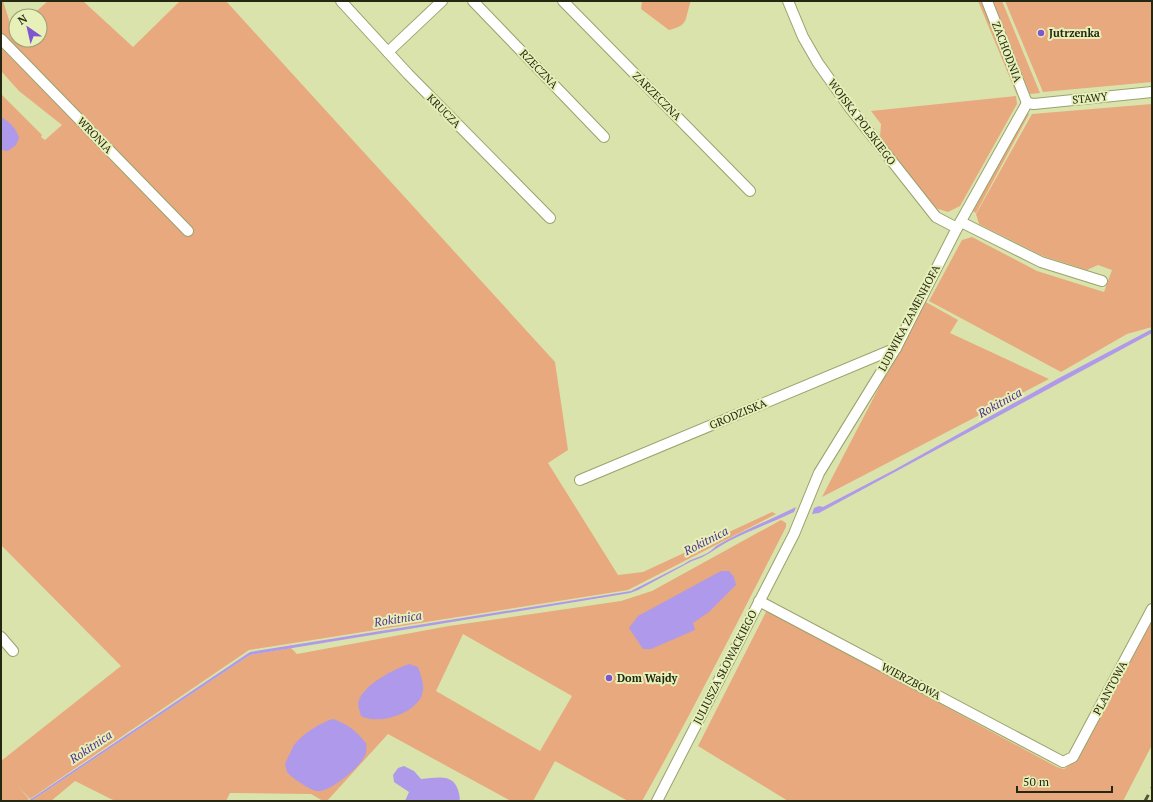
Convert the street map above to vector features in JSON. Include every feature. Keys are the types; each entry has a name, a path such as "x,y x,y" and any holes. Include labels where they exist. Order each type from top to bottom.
{"street":[{"name":"KRUCZA","path":"341,1 408,74 550,218"},
{"path":"388,52 442,1"},
{"name":"RZECZNA","path":"474,1 604,137"},
{"name":"ZARZECZNA","path":"564,1 750,190"},
{"name":"WOJSKA POLSKIEGO","path":"788,1 807,44 818,63 850,108 936,217 959,225 1041,262 1102,281"},
{"name":"ZACHODNIA","path":"987,1 1027,103"},
{"name":"WRONIA","path":"1,38 188,230"},
{"name":"STAWY","path":"1027,103 1034,104 1152,92"},
{"name":"LUDWIKA ZAMENHOFA","path":"794,534 819,473 896,348 959,225 1027,103"},
{"name":"GRODZISKA","path":"580,480 896,348"},
{"name":"JULIUSZA SŁOWACKIEGO","path":"657,801 794,534"},
{"name":"WIERZBOWA","path":"759,601 1063,762"},
{"name":"PLANTOWA","path":"1063,762 1073,757 1152,609"},
{"path":"1,637 13,651"}],"shaded area":[{"path":"1,1 3,1 8,16 8,48 48,48 48,8 40,8 48,1 83,1 133,47 179,2 178,1 226,1 555,362 568,450 548,463 618,575 643,572 772,512 776,514 628,590 249,650 30,799 17,785 29,799 26,801 1,801 1,761 121,666 1,545 1,94 42,135 41,137 45,140 62,125 19,91 1,71"},
{"path":"642,1 691,1 683,23 676,28 669,30 641,9"},
{"path":"978,1 982,1 1019,94 1017,95"},
{"path":"993,1 1002,1 1040,93 1030,94"},
{"path":"1005,1 1152,1 1152,82 1043,92"},
{"path":"1016,96 1017,104 960,206 948,212 935,208 880,137 881,124 871,111"},
{"path":"1152,104 1152,327 1127,334 1061,372 929,301 962,240 972,237 1037,271 1104,292 1112,270 1098,265 1087,270 1043,256 979,224 976,214 1032,114"},
{"path":"1027,113 1029,114 976,213 971,210"},
{"path":"1,117 12,126 19,138 16,145 8,151 1,150"},
{"path":"924,301 958,320 950,333 1049,379 822,497"},
{"path":"1152,329 1152,333 819,513 812,514 814,508 819,506 823,507 894,470 1059,378"},
{"path":"796,507 794,512 745,533 702,557 630,593 250,655 31,801 28,801 250,652 631,591 690,560 706,554 716,546 736,535"},
{"path":"781,520 786,523 786,527 716,665 642,801 628,801 555,761 533,801 511,801 388,734 327,801 323,801 311,794 230,793 226,801 115,801 75,781 51,801 31,801 250,655 291,648 297,654 449,626 621,601 652,591","holes":["463,634 572,696 540,751 436,691"]},
{"path":"721,571 729,571 734,577 736,585 709,612 693,623 695,630 651,649 643,649 629,628 638,616"},
{"path":"767,610 1057,767 1064,769 1078,759 1152,620 1152,745 1123,801 788,801 698,746"},
{"path":"409,664 418,667 422,682 423,690 417,703 410,709 394,717 385,719 368,719 361,716 358,702 368,688 381,678"},
{"path":"333,719 351,728 366,743 366,752 364,758 353,771 330,788 317,791 297,781 287,771 285,764 293,747 300,738 316,726"},
{"path":"404,766 414,771 421,779 447,778 456,785 460,799 458,801 405,801 409,792 394,782 393,775 398,768"}],"railway":[{"path":"1145,801 1152,788"}],"place":[{"name":"Jutrzenka","path":"1041,33"},
{"name":"Dom Wajdy","path":"609,678"}],"water label":[{"name":"Rokitnica","path":"1000,403"},
{"name":"Rokitnica","path":"706,541"},
{"name":"Rokitnica","path":"398,619"},
{"name":"Rokitnica","path":"91,747"}]}
